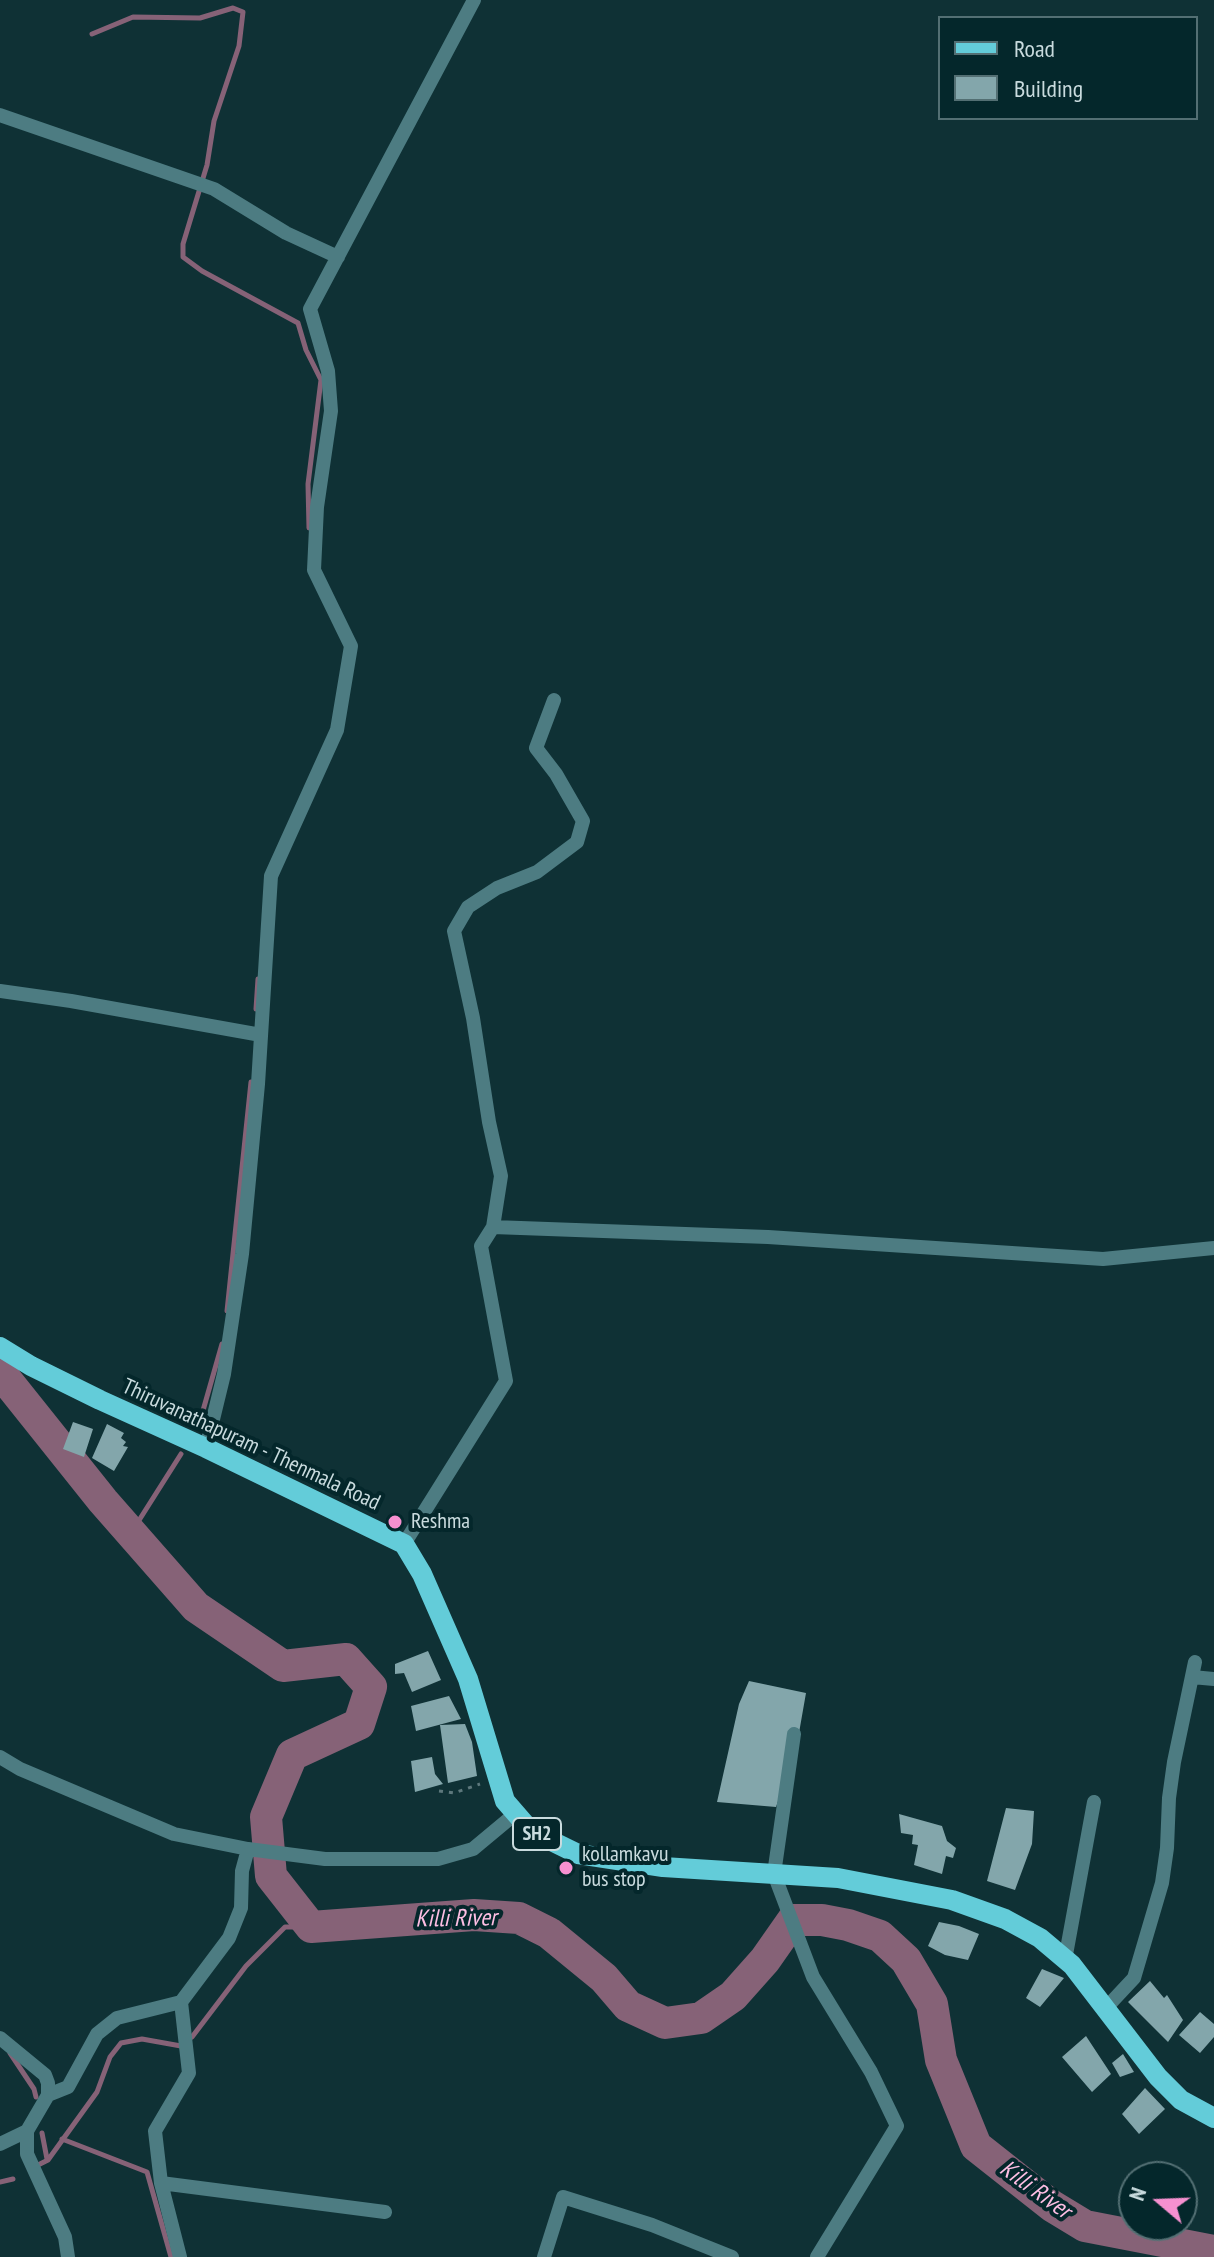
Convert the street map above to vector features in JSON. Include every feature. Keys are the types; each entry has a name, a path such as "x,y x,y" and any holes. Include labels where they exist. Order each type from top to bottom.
{"main road":[{"name":"Thiruvanathapuram - Thenmala Road","path":"0,1347 100,1400 404,1544"},
{"name":"SH2","path":"404,1544 422,1574 468,1679 505,1801 531,1831 578,1854 663,1867 838,1878 952,1900 1005,1919 1040,1938 1065,1960 1158,2077 1181,2100 1214,2118"}],"street":[{"path":"206,1448 224,1374 242,1254 271,876 337,730 351,646 314,570 317,507 331,411 328,371 310,309 474,0"},
{"path":"0,115 214,189 286,233 338,257"},
{"path":"404,1544 506,1381 481,1246 493,1227 501,1176 454,931 468,907 497,888 537,872 577,842 583,821 556,774 536,748 554,700"},
{"path":"0,991 261,1035"},
{"path":"493,1227 768,1237 1103,1259 1214,1248"},
{"path":"1105,2009 1134,1978 1162,1883 1174,1762 1194,1669 1214,1679"},
{"path":"794,1734 775,1875 813,1977 871,2072 897,2126 817,2257"},
{"path":"0,1757 20,1769 174,1834 248,1849 325,1859 438,1859 473,1849 515,1814"},
{"path":"1065,1960 1094,1802"},
{"path":"48,2095 68,2087 97,2034 117,2018 181,2002 229,1938 241,1908 242,1871 248,1849"},
{"path":"180,2257 161,2183 155,2131 189,2073 181,2002"},
{"path":"0,2038 45,2075 48,2083 48,2095 27,2131 27,2154 65,2237 68,2257"},
{"path":"0,2144 27,2131"},
{"path":"161,2183 385,2212"},
{"path":"544,2257 563,2197 652,2225 732,2257"}],"path":[{"path":"439,1791 454,1793 499,1779"}],"building":[{"path":"73,1422 93,1429 84,1457 63,1449"},
{"path":"107,1424 124,1433 121,1438 126,1442 123,1446 128,1447 114,1471 92,1458"},
{"path":"428,1651 441,1680 412,1692 404,1673 395,1674 395,1664"},
{"path":"749,1681 806,1693 796,1750 776,1807 717,1802 739,1704"},
{"path":"449,1696 461,1719 416,1731 411,1706"},
{"path":"465,1724 472,1742 477,1776 448,1783 440,1725"},
{"path":"432,1757 435,1774 443,1784 415,1792 411,1761"},
{"path":"1006,1808 1034,1811 1032,1844 1015,1890 987,1881"},
{"path":"899,1814 942,1826 947,1841 956,1848 953,1858 946,1856 942,1874 914,1865 918,1845 912,1844 913,1835 901,1833"},
{"path":"939,1922 979,1934 968,1960 945,1955 928,1946"},
{"path":"1042,1969 1064,1978 1040,2007 1026,1998"},
{"path":"1150,1981 1164,1998 1167,1995 1183,2020 1168,2042 1128,2002"},
{"path":"1200,2012 1214,2024 1214,2037 1200,2053 1179,2035"},
{"path":"1086,2036 1111,2074 1092,2092 1062,2057"},
{"path":"1123,2054 1134,2072 1120,2077 1112,2063"},
{"path":"1145,2088 1165,2109 1139,2134 1122,2114"}],"waterway":[{"path":"92,34 133,17 200,18 233,8 243,12 239,46 214,121 207,165 183,244 183,257 202,271 298,323 306,350 321,380 308,484 309,528"},
{"path":"256,1009 258,979"},
{"path":"227,1311 251,1082"},
{"path":"198,1428 222,1344"},
{"name":"Killi River","path":"0,1372 103,1501 196,1607 283,1666 346,1659 371,1687 359,1724 292,1755 266,1817 271,1876 311,1927 474,1915 519,1918 549,1933 604,1978 628,2006 665,2023 701,2018 733,1996 765,1960 793,1920 822,1920 880,1936 906,1960 932,2004 941,2060 976,2146 1052,2206 1085,2226 1214,2251"},
{"path":"131,1533 181,1454"},
{"path":"192,2037 246,1966 285,1927 311,1927"},
{"path":"38,2165 48,2160 97,2092 110,2057 121,2043 142,2039 181,2046"},
{"path":"10,2053 36,2097"},
{"path":"42,2133 47,2159"},
{"path":"62,2139 147,2172 171,2257"},
{"path":"0,2182 13,2179"}],"place":[{"name":"Reshma","path":"395,1522"},
{"name":"kollamkavu bus stop","path":"566,1868"}]}
